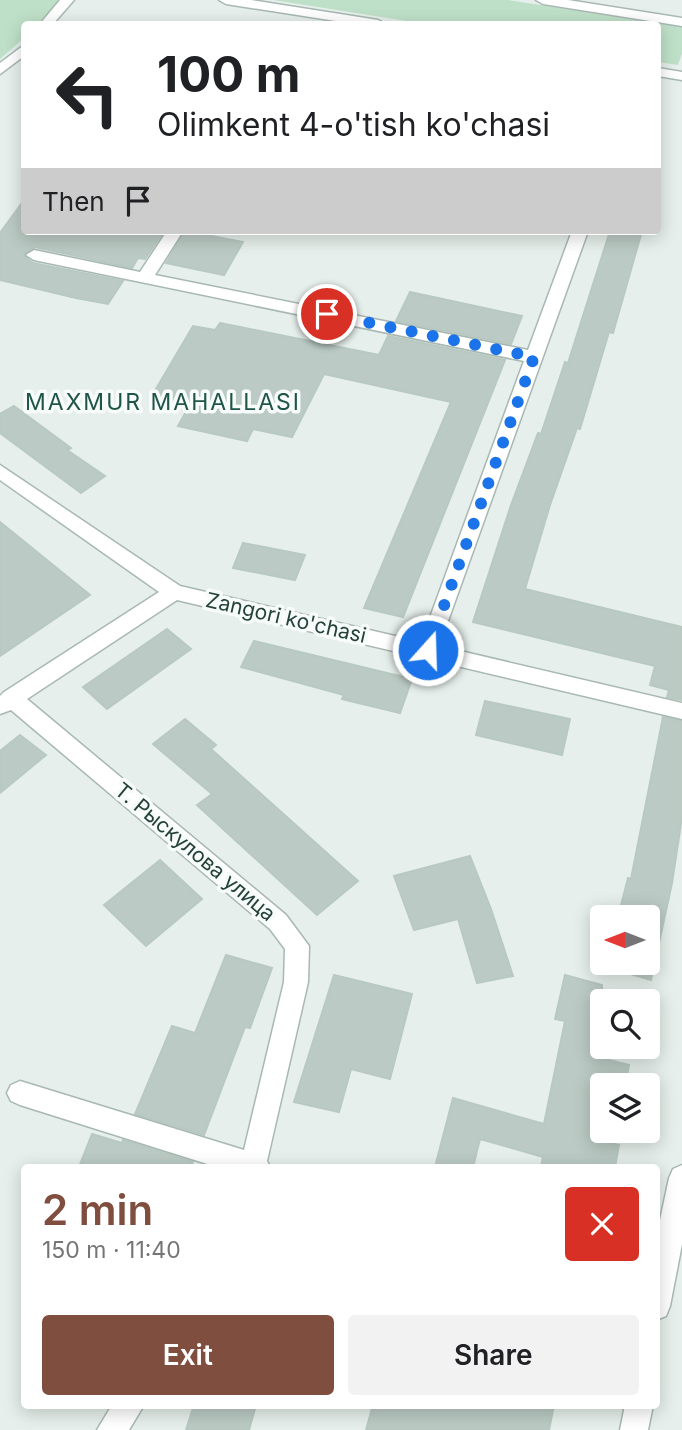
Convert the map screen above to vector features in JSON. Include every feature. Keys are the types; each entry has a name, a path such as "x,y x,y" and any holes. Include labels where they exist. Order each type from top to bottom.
{"street":[{"path":"49,21 68,0"},
{"path":"226,0 359,21"},
{"path":"543,0 682,22"},
{"path":"0,70 21,51"},
{"path":"661,72 682,76"},
{"path":"145,277 172,235"},
{"path":"428,650 579,235"},
{"path":"34,255 534,357"},
{"path":"0,471 174,592 6,702"},
{"name":"Zangori ko'chasi","path":"174,592 682,710"},
{"name":"Т. Рыскулова улица","path":"6,702 278,922 297,946 296,982 255,1164"},
{"path":"20,1093 245,1164"},
{"path":"660,1285 682,1178"},
{"path":"111,1430 128,1409"},
{"path":"634,1430 638,1409"}],"green space":[{"path":"0,0 59,0 41,21 21,21 21,41 0,59"},
{"path":"273,0 508,0 643,21 407,21"},
{"path":"661,24 682,27 682,53 678,65 661,62"}],"building":[{"path":"21,204 21,235 161,235 145,259 138,258 132,268 35,247 25,253 25,257 33,263 123,281 108,304 0,280 0,233"},
{"path":"183,235 206,235 243,242 224,275 166,263"},
{"path":"609,235 641,235 613,333 609,332 580,429 577,428 550,505 525,589 682,627 682,700 667,697 669,690 650,685 655,666 473,622 511,505 538,433 541,434 565,362 568,363"},
{"path":"410,292 522,316 511,344 396,321"},
{"path":"220,323 379,355 388,336 505,360 403,617 364,608 451,402 324,374 292,437 253,429 247,441 178,426 188,408 150,399 193,326 215,330"},
{"path":"14,406 71,448 67,450 105,476 81,493 0,433 0,414"},
{"path":"0,522 90,595 0,656"},
{"path":"243,543 305,555 295,580 233,568"},
{"path":"167,629 191,649 107,709 83,687"},
{"path":"254,641 412,679 400,713 342,699 344,695 241,667"},
{"path":"485,701 570,719 562,755 476,735"},
{"path":"663,717 682,721 682,817 660,938 660,905 621,905 628,878 631,879"},
{"path":"185,719 216,745 211,749 358,881 317,915 197,805 212,794 153,744"},
{"path":"20,735 46,755 0,793 0,751"},
{"path":"470,856 513,976 477,983 458,919 414,930 394,876"},
{"path":"160,860 202,899 146,946 104,905"},
{"path":"226,955 272,968 250,1028 245,1027 204,1135 135,1114 172,1026 195,1033"},
{"path":"334,975 412,994 390,1079 351,1069 339,1112 294,1102"},
{"path":"565,975 602,985 602,989 590,989 590,1059 605,1059 629,1065 627,1073 590,1073 590,1143 619,1145 616,1164 542,1164 543,1157 480,1139 474,1164 436,1164 453,1098 544,1124 565,1021 555,1019"},
{"path":"634,975 652,975 651,980"},
{"path":"92,1134 122,1143 123,1140 193,1162 192,1164 80,1164"},
{"path":"193,1409 255,1409 249,1430 186,1430"},
{"path":"372,1409 553,1409 549,1430 366,1430"}],"district":[{"name":"MAXMUR MAHALLASI","path":"163,402"}],"route":[{"path":"327,314 534,357 428,650"}]}
